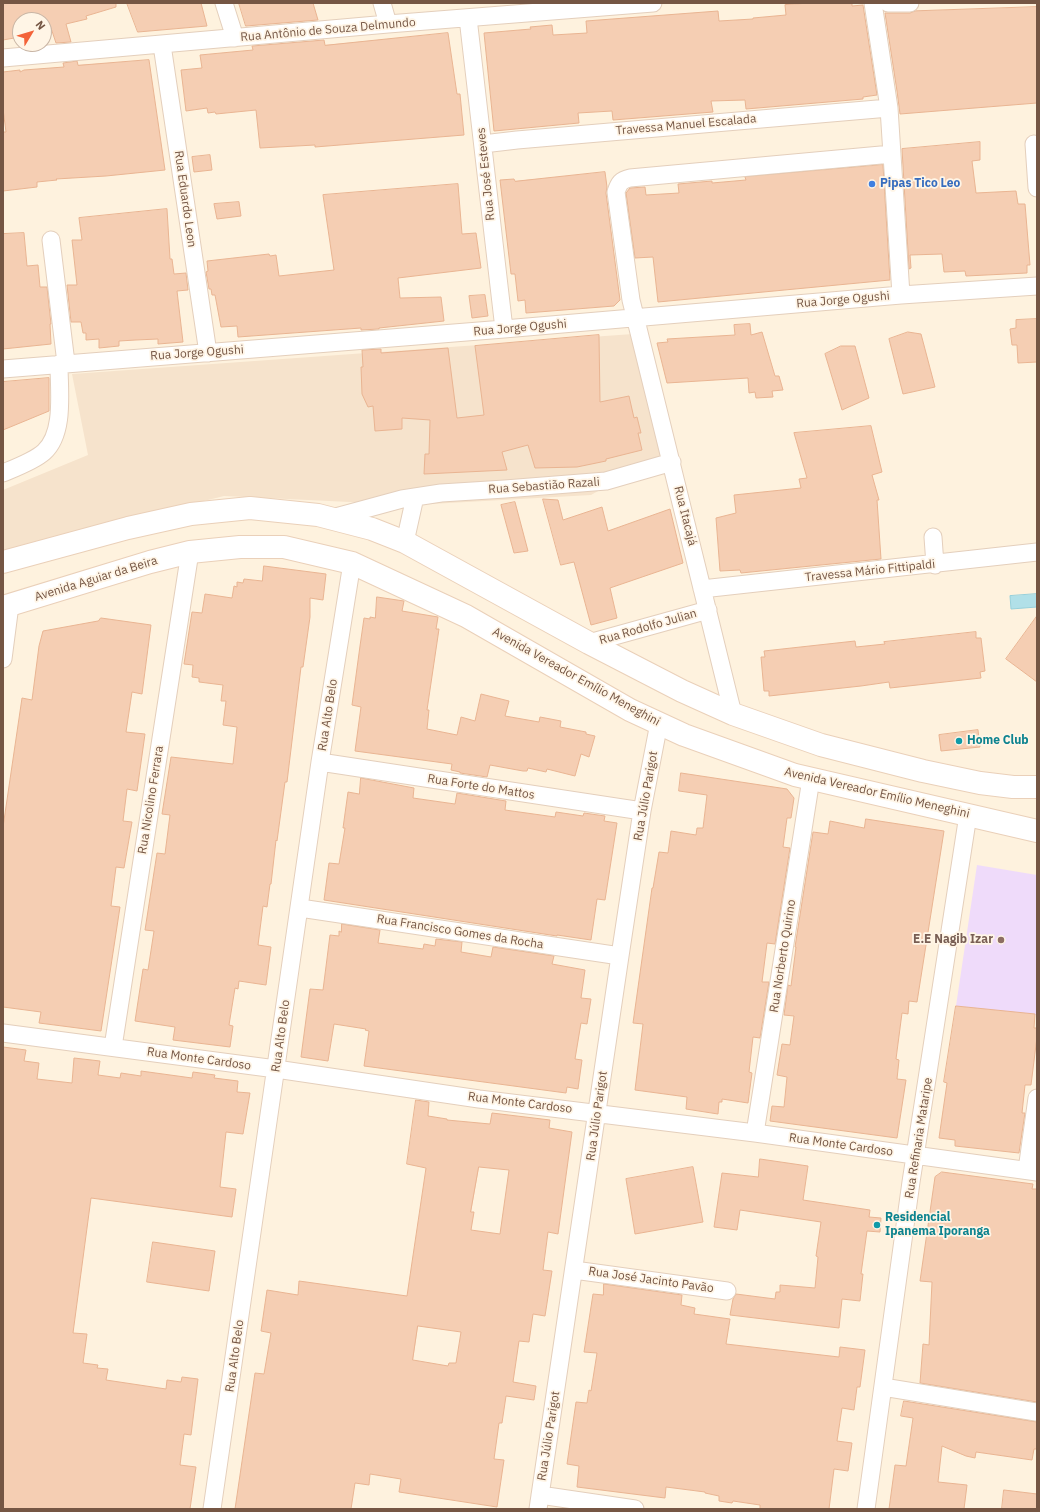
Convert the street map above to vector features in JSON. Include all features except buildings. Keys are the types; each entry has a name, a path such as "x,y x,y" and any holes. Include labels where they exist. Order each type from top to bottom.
{"main road":[{"path":"3,562 128,528 191,514 250,508 318,515 332,518 372,529 405,542 589,644 733,714 821,745 922,771 980,783 1013,787 1037,787"},
{"name":"Avenida Vereador Emílio Meneghini","path":"190,552 240,547 284,547 352,563 466,616 563,673 630,710 684,735 795,775 1037,831"},
{"name":"Avenida Aguiar da Beira","path":"7,606 150,562 190,552"}],"street":[{"path":"224,3 235,38"},
{"path":"382,3 388,24"},
{"name":"Rua Antônio de Souza Delmundo","path":"3,58 468,18 542,7 642,3"},
{"path":"873,3 889,108 901,295"},
{"path":"888,3 910,3"},
{"name":"Rua José Esteves","path":"468,18 504,329"},
{"name":"Rua Eduardo Leon","path":"162,45 208,353"},
{"name":"Travessa Manuel Escalada","path":"483,144 889,108"},
{"path":"1034,144 1037,188"},
{"name":"Rua Itacajá","path":"733,714 632,300 616,192 618,183 624,179 892,154"},
{"path":"3,473 43,454 52,444 57,430 63,364 51,240"},
{"name":"Rua Jorge Ogushi","path":"3,369 504,329 901,295 1037,286"},
{"name":"Rua Sebastião Razali","path":"332,518 378,504 441,492 505,489 606,481 672,462"},
{"path":"405,542 415,497"},
{"path":"933,537 936,565"},
{"name":"Rua Nicolino Ferrara","path":"113,1047 190,552"},
{"name":"Travessa Mário Fittipaldi","path":"702,589 936,565 1037,552"},
{"name":"Rua Alto Belo","path":"212,1509 320,762 352,563"},
{"path":"3,659 7,606"},
{"name":"Rua Rodolfo Julian","path":"589,644 708,610"},
{"name":"Rua Júlio Parigot","path":"539,1502 642,811 659,723"},
{"name":"Rua Forte do Mattos","path":"320,762 642,811"},
{"name":"Rua Norberto Quirino","path":"755,1133 811,779"},
{"name":"Rua Refinaria Mataripe","path":"866,1509 916,1155 968,815"},
{"name":"Rua Francisco Gomes da Rocha","path":"300,908 620,956"},
{"name":"Rua Monte Cardoso","path":"3,1033 1032,1171"},
{"path":"1032,1171 1037,1098"},
{"name":"Rua José Jacinto Pavão","path":"574,1270 727,1291"},
{"path":"883,1387 1036,1412"},
{"path":"539,1502 635,1509"}],"shaded area":[{"path":"633,334 663,455 591,495 413,505 224,496 15,548 3,553 3,490 88,455 72,374"},
{"name":"E.E Nagib Izar","path":"977,865 1037,875 1037,1015 956,1006"}],"water":[{"path":"1037,594 1037,607 1011,609 1010,596"}],"place":[{"name":"Pipas Tico Leo","path":"872,184"},
{"name":"Home Club","path":"959,741"},
{"name":"E.E Nagib Izar","path":"1001,940"},
{"name":"Residencial Ipanema Iporanga","path":"877,1225"}]}
